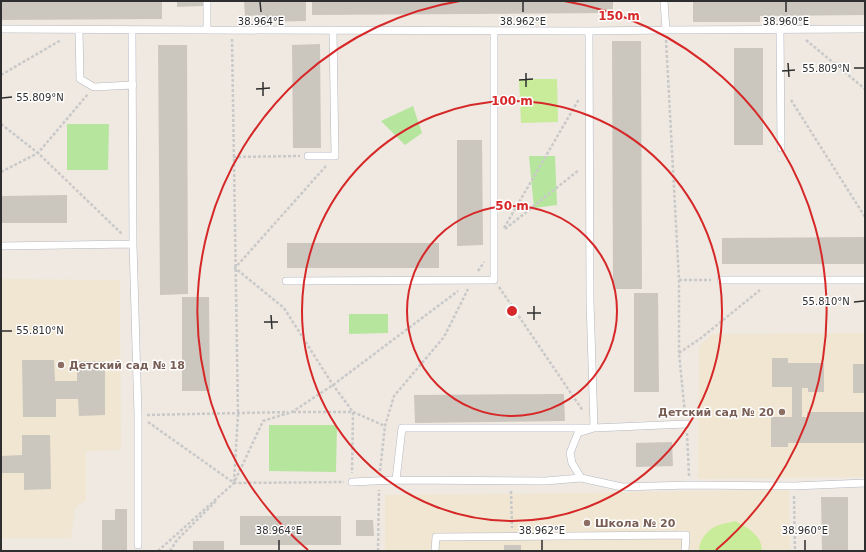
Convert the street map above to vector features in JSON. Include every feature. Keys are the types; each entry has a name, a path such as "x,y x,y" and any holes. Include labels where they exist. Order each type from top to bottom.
{"lane":[{"path":"207,1 207,30"},
{"path":"664,1 666,30"},
{"path":"1,29 589,31 865,29"},
{"path":"780,29 781,148"},
{"path":"79,30 80,80 94,87 133,85"},
{"path":"132,30 133,244 138,415 138,545"},
{"path":"308,156 335,156 334,30"},
{"path":"286,281 494,280 494,31"},
{"path":"589,31 590,300 594,428"},
{"path":"1,246 133,244"},
{"path":"721,280 865,280"},
{"path":"396,480 402,428 594,428 686,424"},
{"path":"581,478 572,463 570,452 578,433 594,428"},
{"path":"352,482 396,480 545,481 581,478 622,487 689,484 794,486 865,483"},
{"path":"435,551 436,537 686,535 685,551"}],"path":[{"path":"793,29 865,89"},
{"path":"1,75 79,30"},
{"path":"158,551 234,483 238,414 232,30"},
{"path":"666,30 679,280 679,353 686,424 689,484"},
{"path":"589,82 504,230 589,162"},
{"path":"780,83 865,217"},
{"path":"1,172 38,153 94,87"},
{"path":"1,124 38,153 133,244"},
{"path":"233,157 308,156"},
{"path":"235,268 335,156"},
{"path":"378,551 379,481 385,426 394,396 444,337 472,280 494,245"},
{"path":"138,415 234,483 352,482 353,412 333,385 284,308 235,268"},
{"path":"170,551 177,540 234,483 264,421 292,412 333,385 472,280"},
{"path":"494,280 594,428"},
{"path":"679,280 721,280"},
{"path":"679,353 701,338 773,280"},
{"path":"138,415 353,412 385,426"},
{"path":"511,480 512,536"},
{"path":"794,486 795,551"}],"shaded area":[{"name":"Детский сад № 18","path":"1,279 120,280 121,450 86,451 86,500 75,508 71,538 1,538"},
{"name":"Детский сад № 20","path":"865,333 865,477 698,479 699,347 712,334"},
{"name":"Школа № 20","path":"789,490 790,551 385,551 385,495"}],"green space":[{"path":"519,79 557,79 558,122 521,123"},
{"path":"413,106 422,133 405,145 381,121"},
{"path":"67,124 109,124 108,170 67,170"},
{"path":"529,156 555,156 557,205 534,208"},
{"path":"349,314 388,314 388,333 349,334"},
{"path":"269,425 337,425 336,472 269,471"},
{"path":"735,521 749,529 757,536 760,541 762,551 699,551 702,539 711,529 719,525"}],"building":[{"path":"1,1 162,1 162,19 1,20"},
{"path":"177,1 203,1 203,6 177,7"},
{"path":"244,1 306,1 306,21 264,22 264,15 245,16"},
{"path":"312,1 613,1 613,13 312,15"},
{"path":"693,1 865,1 865,15 760,16 760,22 693,22"},
{"path":"612,41 641,41 642,289 613,289"},
{"path":"320,44 321,148 293,148 292,45"},
{"path":"158,45 187,45 188,294 160,295"},
{"path":"734,48 763,48 763,145 734,145"},
{"path":"457,140 482,140 483,245 457,246"},
{"path":"67,195 67,223 1,223 1,196"},
{"path":"865,237 865,264 722,264 722,238"},
{"path":"287,243 439,243 439,268 287,268"},
{"path":"634,293 658,293 659,392 634,392"},
{"path":"182,297 209,297 210,391 182,391"},
{"path":"772,358 788,358 788,363 824,363 824,392 808,392 808,388 802,388 802,417 807,417 807,412 865,412 865,443 788,443 788,447 771,447 771,417 792,417 792,387 772,387"},
{"path":"22,360 54,360 55,381 77,381 77,361 105,361 105,415 79,416 78,399 56,399 56,417 23,417"},
{"path":"853,364 865,364 865,393 853,393"},
{"path":"564,394 565,421 415,423 414,395"},
{"path":"22,435 50,435 51,489 24,490 24,473 1,473 1,456 22,455"},
{"path":"672,442 673,466 636,467 636,443"},
{"path":"821,497 848,497 848,551 822,551"},
{"path":"115,509 127,509 127,551 102,551 102,520 115,520"},
{"path":"240,516 341,516 341,545 240,545"},
{"path":"356,520 373,520 374,536 356,536"},
{"path":"193,541 224,541 224,551 193,551"},
{"path":"504,545 521,545 521,551 504,551"}],"place":[{"name":"Детский сад № 18","path":"61,365"},
{"name":"Детский сад № 20","path":"782,412"},
{"name":"Школа № 20","path":"587,523"}]}
